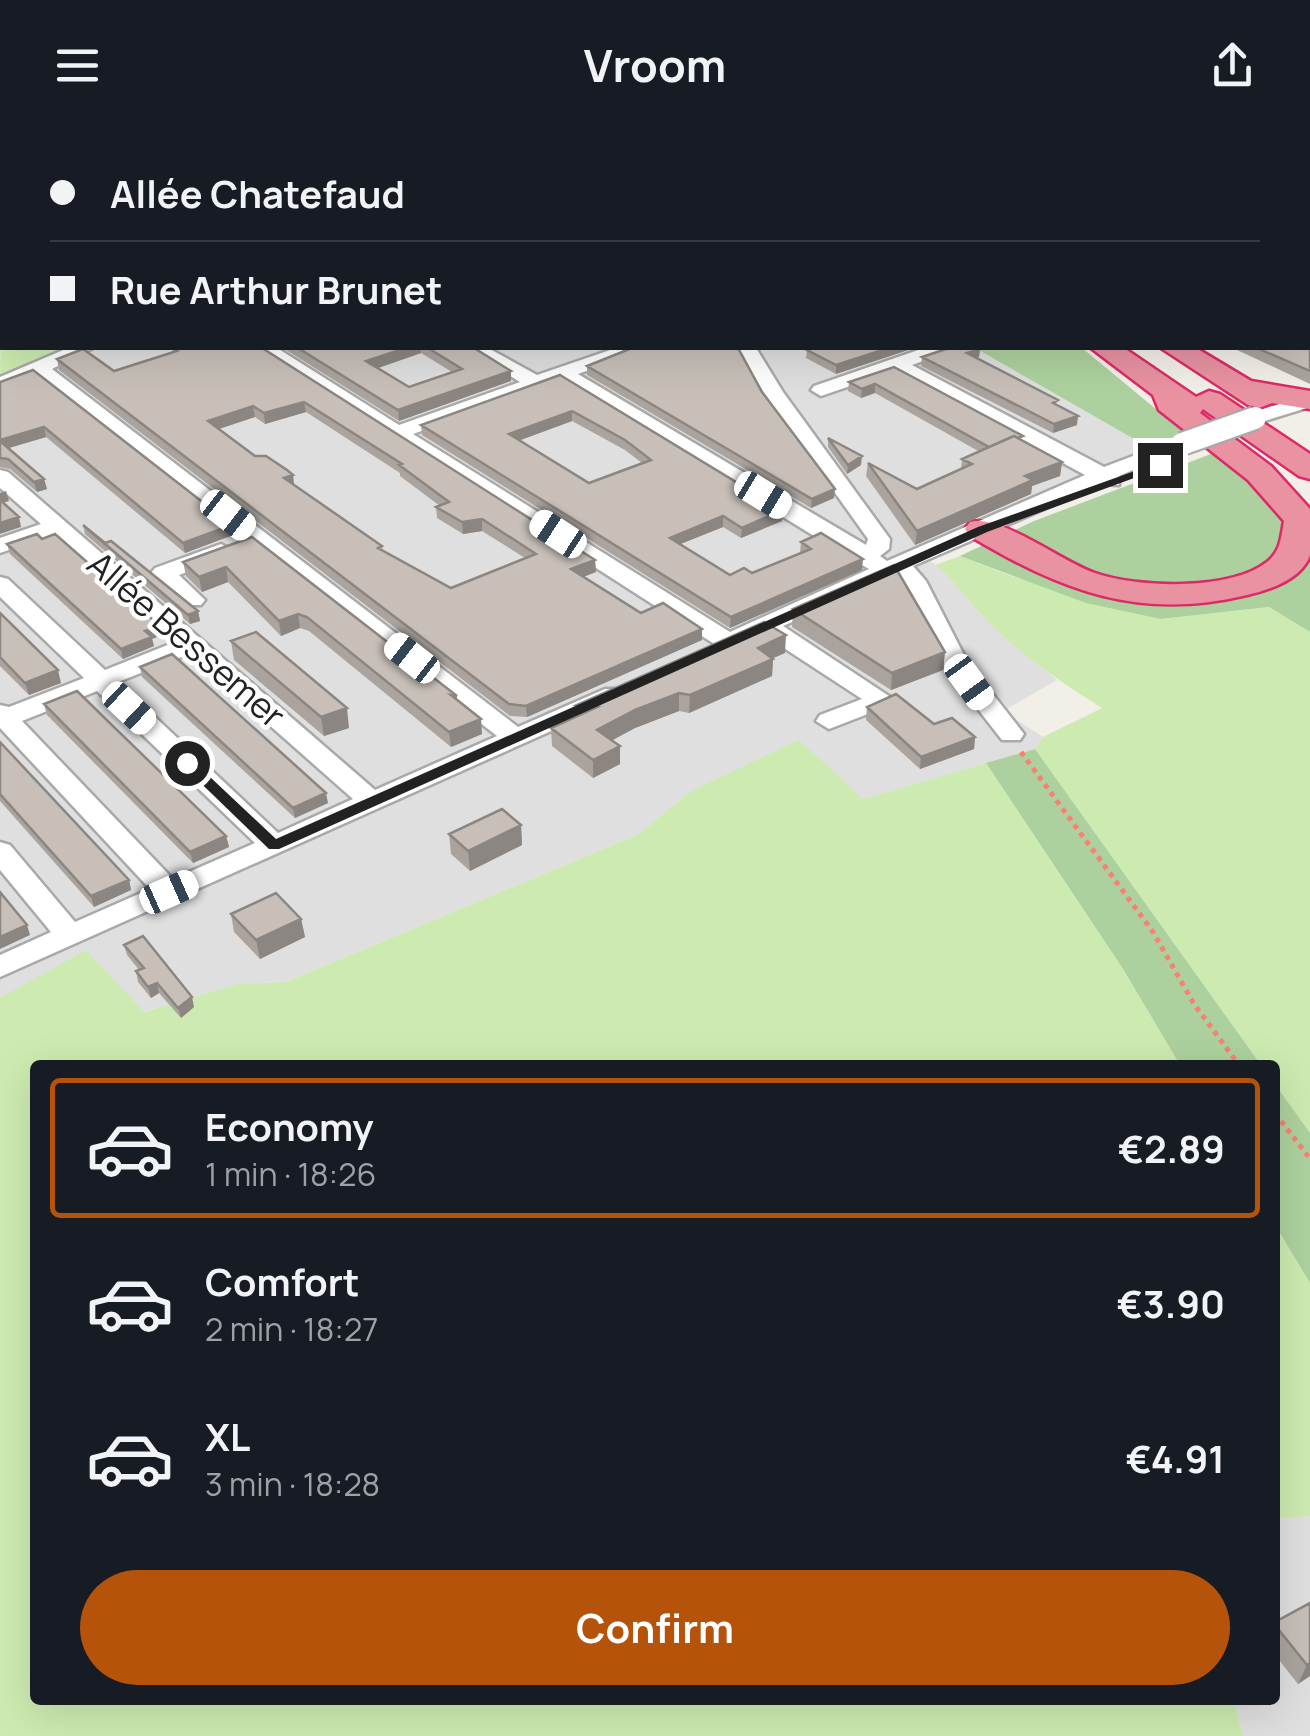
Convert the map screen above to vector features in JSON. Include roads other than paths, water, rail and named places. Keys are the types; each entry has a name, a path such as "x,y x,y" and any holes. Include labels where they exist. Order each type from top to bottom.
{"highway":[{"path":"1109,350 1310,491"},
{"path":"1137,350 1310,469"},
{"path":"1179,350 1262,414 1310,400"},
{"path":"982,529 1070,576 1144,594 1228,592 1268,582 1296,567 1306,540 1295,510 1266,481 1170,404 1167,390"}],"street":[{"path":"0,384 79,350"},
{"path":"267,350 728,642"},
{"path":"479,350 536,382"},
{"path":"398,432 628,350"},
{"path":"748,350 774,393 879,540 877,549 863,556"},
{"path":"820,390 935,350"},
{"path":"896,364 1107,478"},
{"path":"39,368 516,738"},
{"path":"562,374 863,556 914,581 955,663 1011,734"},
{"path":"695,657 982,529 1189,448 1262,414 1310,408"},
{"name":"Allée Bessemer","path":"0,477 372,801"},
{"path":"0,546 55,527"},
{"path":"193,600 163,572 257,538"},
{"path":"0,584 274,845"},
{"path":"766,626 882,700 829,721"},
{"path":"169,892 2,717 190,645"},
{"path":"0,967 645,680"},
{"path":"0,851 70,935"}]}
